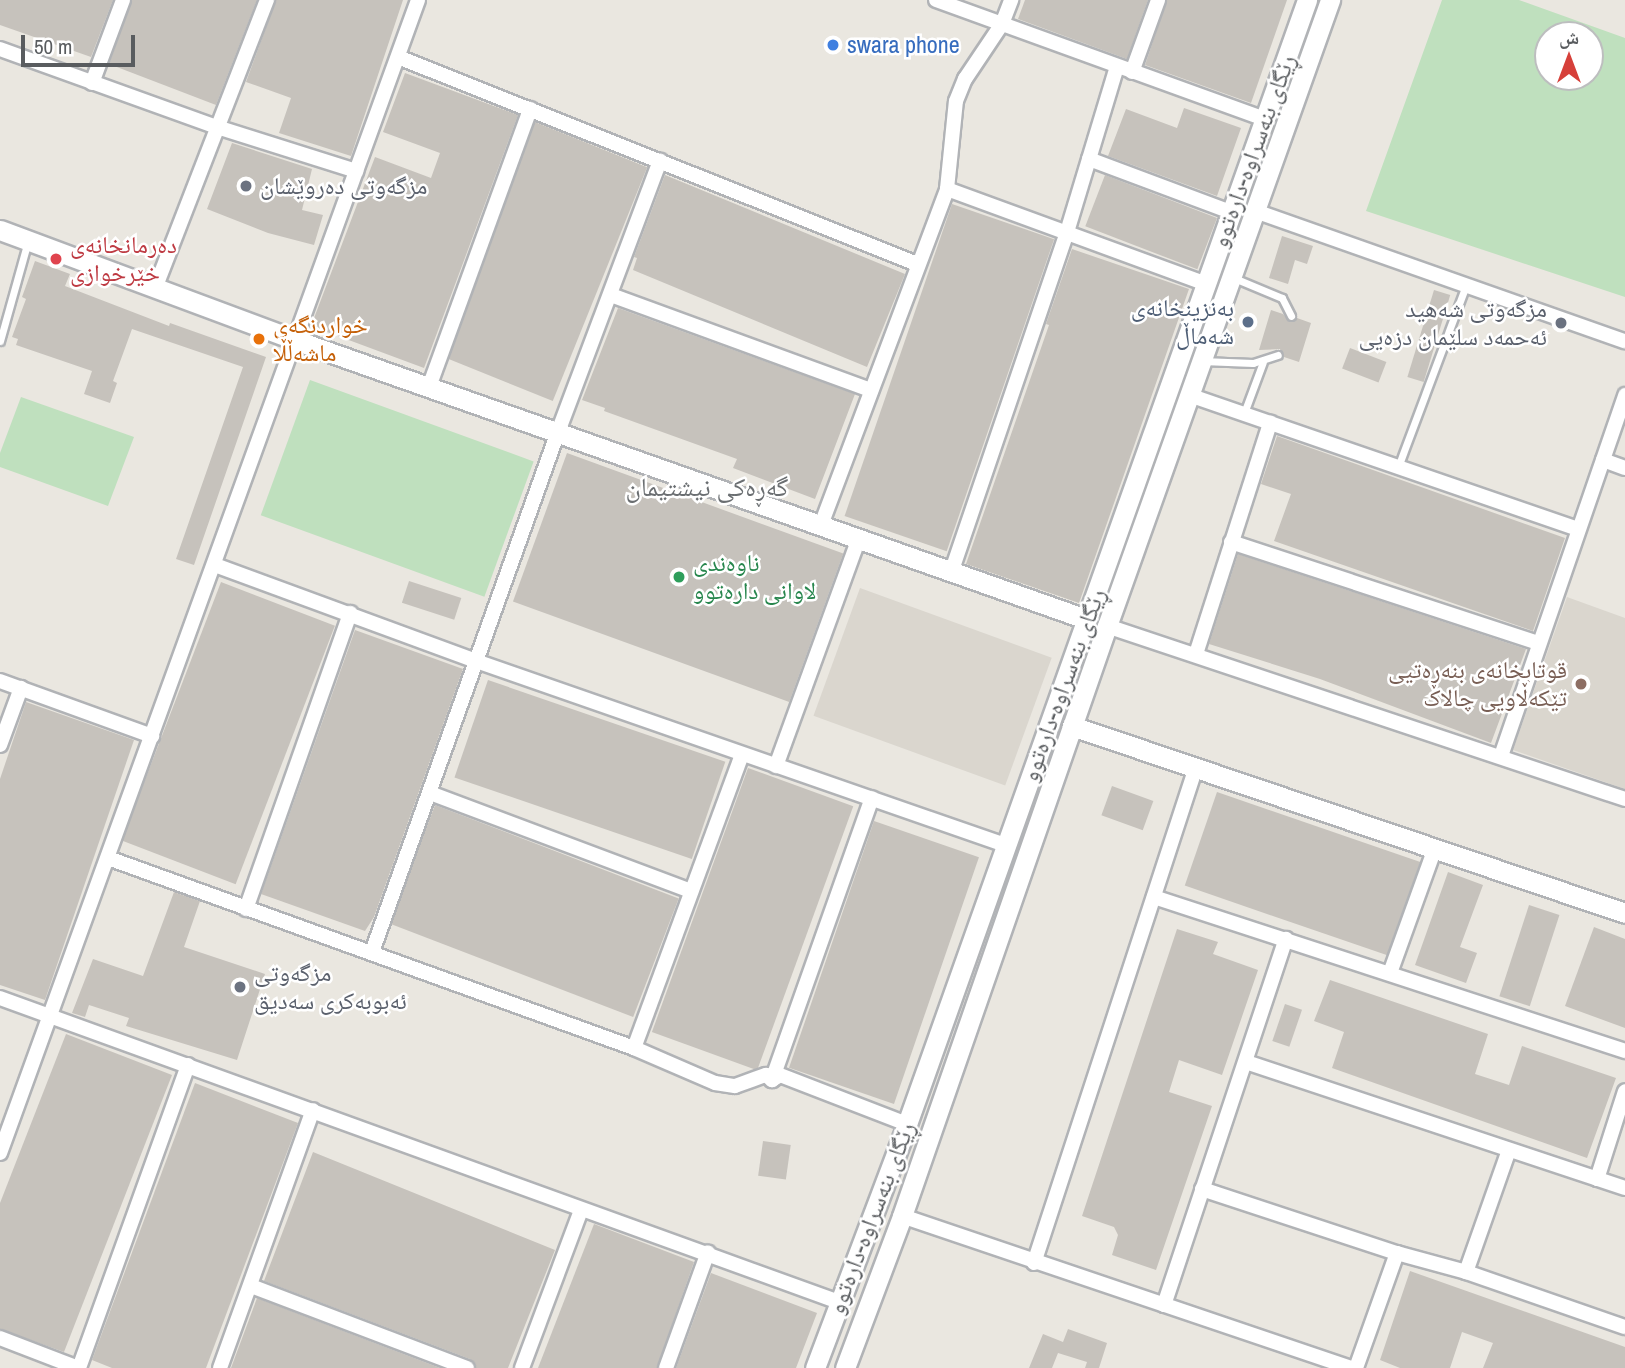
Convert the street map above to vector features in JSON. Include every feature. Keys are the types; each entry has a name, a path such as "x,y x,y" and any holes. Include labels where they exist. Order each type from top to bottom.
{"street":[{"path":"92,83 123,0"},
{"path":"156,286 220,128 267,0"},
{"path":"0,1153 418,0"},
{"path":"936,0 1265,119"},
{"path":"821,525 947,188 956,101 965,79 1002,24 1011,0"},
{"path":"1132,72 1158,0"},
{"name":"ڕێگای بنەسراوە-دارەتوو","path":"815,1368 907,1124 1307,0"},
{"name":"ڕێگای بنەسراوە-دارەتوو","path":"845,1368 902,1216 1107,626 1330,0"},
{"path":"0,49 220,128 356,171"},
{"path":"398,57 917,264"},
{"path":"952,570 1067,232 1117,66"},
{"path":"429,387 530,109"},
{"path":"1089,159 1231,212"},
{"path":"372,952 558,432 660,161"},
{"path":"947,188 1206,284"},
{"path":"1255,211 1625,341"},
{"path":"0,230 295,340 1086,619"},
{"path":"1223,236 1244,243"},
{"path":"611,295 871,390"},
{"path":"1189,395 1577,529"},
{"path":"1501,756 1625,395"},
{"path":"1196,654 1270,423"},
{"path":"1603,460 1625,468"},
{"path":"776,766 859,538"},
{"path":"1231,542 1538,643"},
{"path":"215,565 742,755 872,798 1003,854 1022,870"},
{"path":"246,909 350,614"},
{"path":"1107,626 1625,799"},
{"path":"0,681 152,736"},
{"path":"0,745 21,688"},
{"path":"1072,726 1625,913"},
{"path":"634,1048 742,755"},
{"path":"1034,1263 1196,767"},
{"path":"430,793 691,891"},
{"path":"772,1080 872,798"},
{"path":"1390,973 1435,848"},
{"path":"108,858 634,1048 715,1083 735,1086 766,1075 772,1080"},
{"path":"1154,897 1625,1051"},
{"path":"1164,1305 1286,939"},
{"path":"0,998 581,1210 708,1252 839,1302"},
{"path":"1246,1062 1625,1188"},
{"path":"0,1338 78,1368 188,1065"},
{"path":"772,1080 780,1075 907,1124"},
{"path":"1597,1179 1625,1091"},
{"path":"220,1368 313,1110"},
{"path":"1466,1272 1509,1150"},
{"path":"1202,1189 1397,1253 1466,1272 1625,1327"},
{"path":"522,1368 581,1210"},
{"path":"902,1216 1350,1368"},
{"path":"666,1368 708,1252"},
{"path":"1356,1368 1397,1253"},
{"path":"251,1286 467,1368"}],"lane":[{"path":"0,341 29,240"},
{"path":"1231,277 1282,298 1291,316"},
{"path":"1398,467 1466,285"},
{"path":"1202,361 1263,362 1278,355"},
{"path":"1244,413 1263,362"}],"shaded area":[{"path":"860,588 1052,658 1005,786 813,716"},
{"name":"قوتابخانەی بنەڕەتیی تێکەڵاویی چالاک","path":"1567,597 1625,618 1625,789 1513,750"}],"green space":[{"path":"1442,0 1519,0 1578,21 1534,21 1534,91 1604,91 1604,30 1625,38 1625,297 1366,211"},
{"path":"310,380 534,461 484,597 261,515"},
{"path":"21,397 134,437 108,506 0,467 0,453"}],"building":[{"path":"0,0 113,0 91,57 0,25"},
{"path":"132,0 257,0 216,105 109,64"},
{"path":"276,0 403,0 351,156 279,133 291,98 246,82"},
{"path":"1025,0 1148,0 1127,59 1018,19"},
{"path":"1167,0 1287,0 1251,103 1145,65"},
{"path":"405,73 518,115 424,368 311,326 375,157 431,178 440,153 383,132"},
{"path":"1184,108 1241,128 1217,196 1108,156 1126,109 1177,128"},
{"path":"535,122 647,167 553,401 441,356"},
{"path":"232,143 312,169 302,210 323,215 314,245 268,233 207,209"},
{"path":"665,175 905,274 867,367 633,270 637,258 634,257"},
{"path":"1105,175 1217,218 1197,269 1085,226"},
{"path":"952,204 1054,239 947,551 845,516"},
{"path":"1282,236 1313,246 1307,264 1295,260 1288,284 1269,278"},
{"path":"1072,249 1189,289 1079,603 966,564 1049,325 1046,324"},
{"path":"35,261 70,274 65,286 169,326 170,323 266,357 194,565 176,559 243,367 132,329 113,381 117,383 110,403 84,394 92,371 16,345 18,339 12,337 26,299 22,297"},
{"path":"1434,290 1450,295 1424,382 1407,377"},
{"path":"618,308 855,394 815,499 733,468 737,459 604,411 605,408 582,400"},
{"path":"1271,310 1283,314 1290,322 1297,318 1311,323 1299,362 1284,357 1280,349 1259,350"},
{"path":"1350,348 1386,362 1379,383 1342,369"},
{"path":"1277,436 1565,538 1533,631 1274,541 1291,494 1261,484"},
{"name":"ناوەندی لاوانی دارەتوو","path":"567,453 843,554 789,702 513,601"},
{"path":"1238,554 1526,649 1491,743 1320,679 1209,644"},
{"path":"409,581 461,598 454,620 402,603"},
{"path":"221,582 335,626 236,884 122,841"},
{"path":"355,630 463,669 374,917 365,931 261,894"},
{"path":"488,680 725,762 692,859 454,777"},
{"path":"26,702 134,740 45,1000 0,985 0,779"},
{"path":"748,768 853,806 757,1070 652,1032"},
{"path":"1112,786 1153,801 1143,830 1101,815"},
{"path":"1217,792 1420,862 1388,956 1185,886"},
{"path":"435,805 679,899 633,1017 389,924"},
{"path":"874,821 979,857 894,1104 789,1068"},
{"path":"1448,872 1483,885 1460,947 1477,953 1466,983 1415,965"},
{"path":"174,892 200,901 184,947 265,974 237,1060 126,1026 129,1018 89,1005 85,1017 72,1013 93,959 143,976"},
{"path":"1529,905 1559,915 1530,1006 1499,996"},
{"path":"1594,927 1625,939 1625,1028 1565,1006"},
{"path":"1177,929 1218,942 1213,954 1258,970 1222,1075 1179,1060 1169,1092 1212,1106 1156,1270 1112,1255 1118,1235 1114,1227 1082,1216"},
{"path":"1330,980 1488,1034 1475,1074 1509,1085 1522,1046 1616,1078 1587,1158 1332,1068 1344,1032 1314,1021"},
{"path":"1285,1004 1302,1010 1289,1047 1272,1041"},
{"path":"66,1034 172,1075 64,1352 0,1329 0,1203"},
{"path":"195,1083 298,1123 206,1368 112,1368 92,1360"},
{"path":"763,1141 791,1145 786,1180 758,1176"},
{"path":"313,1152 555,1250 508,1368 476,1368 470,1359 264,1281"},
{"path":"594,1224 694,1262 657,1368 538,1368"},
{"path":"1410,1271 1625,1347 1625,1368 1483,1368 1493,1343 1462,1332 1450,1368 1400,1368 1380,1360"},
{"path":"711,1273 817,1313 796,1368 676,1368"},
{"path":"257,1298 440,1368 231,1368"},
{"path":"1068,1329 1107,1343 1099,1368 1085,1368 1087,1362 1058,1353 1052,1368 1029,1368 1043,1334 1063,1342"}],"place":[{"name":"swara phone","path":"833,45"},
{"name":"مزگەوتی دەروێشان","path":"246,186"},
{"name":"دەرمانخانەی خێرخوازی","path":"56,259"},
{"name":"بەنزینخانەی شەماڵ","path":"1248,322"},
{"name":"مزگەوتی شەهید ئەحمەد سلێمان دزەیی","path":"1561,323"},
{"name":"خواردنگەی ماشەڵڵا","path":"259,339"},
{"name":"ناوەندی لاوانی دارەتوو","path":"679,577"},
{"name":"قوتابخانەی بنەڕەتیی تێکەڵاویی چالاک","path":"1581,684"},
{"name":"مزگەوتی ئەبوبەکری سەدیق","path":"240,987"}],"district":[{"name":"گەڕەکی نیشتیمان","path":"707,487"}]}
